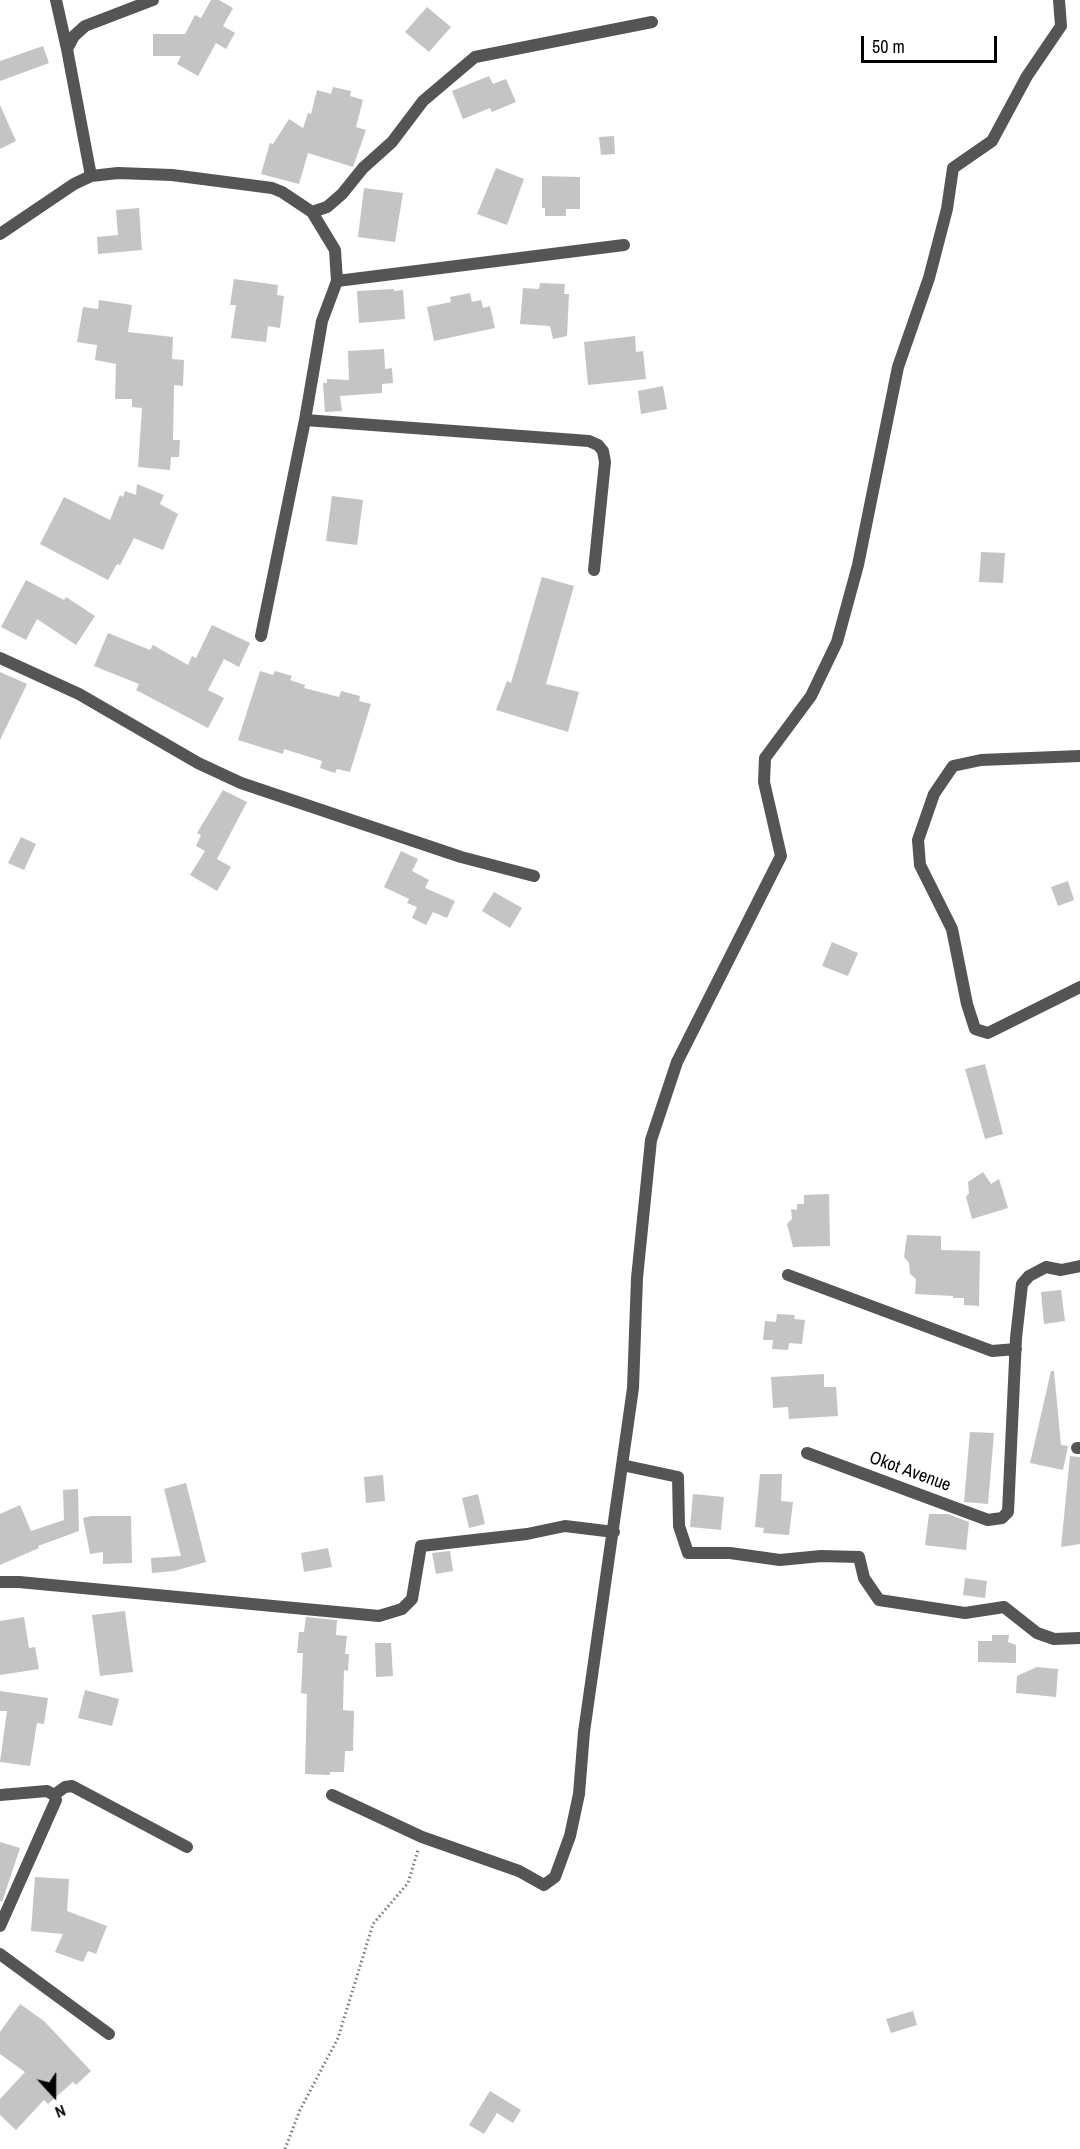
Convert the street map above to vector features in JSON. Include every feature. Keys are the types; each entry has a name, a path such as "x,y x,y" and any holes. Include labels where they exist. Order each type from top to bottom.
{"street":[{"path":"56,0 91,176"},
{"path":"67,49 74,36 85,26 153,0"},
{"path":"332,1795 422,1837 519,1871 544,1886 555,1876 570,1836 579,1794 584,1732 633,1388 637,1278 651,1140 677,1062 781,856 764,782 765,758 811,696 837,642 858,565 898,367 929,278 946,209 953,168 992,141 1027,76 1061,26 1059,0"},
{"path":"312,212 327,207 342,194 363,168 392,142 423,101 475,57 652,22"},
{"path":"0,234 74,184 91,176 118,173 172,175 272,188 312,212 335,250 337,281 322,321 305,420 261,636"},
{"path":"337,281 624,245"},
{"path":"305,420 590,441 598,445 603,451 605,462 594,570"},
{"path":"0,658 79,694 198,763 241,783 461,857 534,876"},
{"path":"1080,756 981,760 953,766 934,794 918,840 920,865 952,929 967,1004 975,1029 988,1033 1080,987"},
{"path":"788,1275 992,1350 1016,1349 1022,1284 1029,1276 1046,1267 1061,1270 1080,1266"},
{"name":"Okot Avenue","path":"807,1453 988,1520 1002,1518 1008,1512 1016,1349"},
{"path":"622,1465 678,1477 680,1526 688,1553 730,1553 780,1560 821,1556 860,1557 864,1578 879,1599 965,1613 1004,1607 1037,1633 1054,1639 1080,1638"},
{"path":"0,1582 54,1585 379,1616 402,1609 412,1599 421,1546 527,1534 565,1526 614,1532"},
{"path":"54,1795 65,1786 72,1786 188,1847"},
{"path":"0,1796 47,1791 54,1795"},
{"path":"0,1926 55,1806 54,1795"},
{"path":"0,1953 109,2034"}],"path":[{"path":"285,2149 300,2110 338,2037 373,1924 408,1883 422,1837"}],"building":[{"path":"211,0 219,0 233,8 223,26 235,33 226,49 216,43 198,76 177,64 181,56 153,56 153,34 185,34 195,15 201,18"},
{"path":"427,7 451,27 429,52 405,32"},
{"path":"43,46 49,63 0,81 0,61"},
{"path":"489,76 493,84 506,79 516,102 492,112 490,108 463,119 452,91"},
{"path":"333,87 351,91 350,96 363,100 356,127 366,130 353,167 308,153 299,184 261,174 270,143 273,144 289,119 303,128 308,113 311,114 317,90 331,94"},
{"path":"0,105 16,141 0,149"},
{"path":"614,136 615,154 601,155 599,137"},
{"path":"496,168 524,179 507,225 477,214"},
{"path":"542,176 580,177 580,209 566,209 566,216 545,216 545,208 542,208"},
{"path":"364,188 403,193 395,242 358,237"},
{"path":"139,208 142,250 98,254 97,237 118,235 116,210"},
{"path":"234,279 278,285 277,295 284,296 280,328 268,326 266,342 231,338 236,305 230,305"},
{"path":"540,283 565,284 564,294 569,294 567,336 553,339 550,326 520,324 523,288 539,289"},
{"path":"394,289 394,291 403,290 405,319 359,323 357,291"},
{"path":"470,293 472,302 481,300 483,308 490,306 495,328 434,341 427,307 451,302 450,297"},
{"path":"99,300 132,305 128,332 173,337 172,359 184,360 183,386 174,385 173,440 180,440 179,457 171,457 170,470 138,467 142,408 132,407 132,399 115,399 116,364 95,360 97,345 77,342 83,307 98,309"},
{"path":"635,336 636,352 643,351 646,379 588,385 584,342"},
{"path":"384,349 385,369 392,368 393,383 382,384 382,393 340,396 342,411 325,412 323,383 327,383 327,379 349,380 348,351"},
{"path":"663,386 667,409 641,414 638,391"},
{"path":"137,484 164,495 160,504 178,514 163,550 134,538 120,565 117,564 108,580 40,544 64,497 110,520 120,495 123,497 125,491 136,495"},
{"path":"332,496 363,500 357,545 326,541"},
{"path":"981,552 1005,553 1003,583 979,582"},
{"path":"542,577 574,586 546,684 579,692 568,732 496,710 507,681 511,683"},
{"path":"26,580 64,600 66,597 95,616 76,645 37,619 26,640 1,627"},
{"path":"212,625 250,643 239,667 224,659 208,690 224,698 208,728 136,690 139,684 94,666 108,633 150,650 153,645 188,665 192,656 196,658"},
{"path":"260,671 273,675 275,671 292,676 290,680 305,685 304,688 339,697 341,691 360,696 359,701 371,704 350,772 337,769 335,773 320,768 322,761 284,749 283,754 238,740"},
{"path":"0,672 27,684 0,740"},
{"path":"223,790 247,802 217,859 231,867 217,891 190,875 205,851 196,846 201,835 197,833"},
{"path":"21,837 36,844 24,870 8,863"},
{"path":"401,851 418,859 412,871 429,880 425,888 455,901 447,918 433,912 426,925 412,918 417,907 407,903 409,899 384,887"},
{"path":"1068,881 1074,900 1058,906 1051,887"},
{"path":"494,892 522,908 510,928 482,911"},
{"path":"832,942 858,953 848,976 822,966"},
{"path":"985,1064 1003,1134 985,1139 965,1069"},
{"path":"983,1172 991,1184 999,1179 1008,1208 972,1219 966,1197 969,1193 968,1182"},
{"path":"829,1194 830,1246 793,1247 787,1224 792,1219 791,1209 797,1210 797,1204 804,1204 804,1195"},
{"path":"907,1235 941,1236 941,1250 980,1251 979,1306 964,1305 964,1298 915,1294 916,1279 910,1274 909,1263 904,1257"},
{"path":"1061,1290 1065,1321 1044,1324 1041,1292"},
{"path":"777,1314 795,1315 794,1319 805,1320 802,1344 789,1343 788,1350 772,1349 773,1340 763,1340 765,1321 776,1322"},
{"path":"1051,1371 1054,1371 1061,1445 1068,1446 1063,1470 1030,1463"},
{"path":"824,1374 824,1387 836,1387 838,1416 789,1419 788,1407 773,1408 771,1377"},
{"path":"970,1432 994,1433 988,1504 964,1502"},
{"path":"1070,1456 1080,1457 1080,1544 1061,1547"},
{"path":"760,1474 782,1474 781,1501 793,1502 789,1535 763,1533 764,1528 755,1527"},
{"path":"383,1475 385,1501 366,1503 364,1477"},
{"path":"186,1483 206,1562 174,1571 152,1573 151,1558 181,1556 164,1489"},
{"path":"78,1489 79,1531 38,1546 39,1548 0,1565 0,1514 20,1505 31,1531 64,1520 63,1490"},
{"path":"478,1494 485,1524 469,1528 462,1498"},
{"path":"693,1494 724,1497 721,1530 690,1527"},
{"path":"929,1514 948,1514 969,1522 966,1550 925,1545"},
{"path":"131,1516 132,1563 103,1564 103,1552 90,1554 83,1518"},
{"path":"328,1548 332,1567 304,1572 301,1553"},
{"path":"450,1551 453,1571 436,1574 432,1553"},
{"path":"965,1578 987,1581 985,1598 963,1595"},
{"path":"125,1611 133,1672 100,1676 92,1615"},
{"path":"24,1617 29,1648 35,1647 39,1669 0,1675 0,1621"},
{"path":"306,1617 337,1620 336,1635 347,1636 345,1654 349,1654 348,1671 344,1670 343,1710 354,1711 353,1751 345,1751 344,1772 330,1772 330,1775 305,1774 307,1694 301,1693 303,1653 297,1653 299,1632 304,1632"},
{"path":"992,1635 1009,1635 1008,1642 1016,1645 1016,1663 978,1662 978,1641 992,1641"},
{"path":"375,1643 391,1643 393,1676 376,1677"},
{"path":"1037,1667 1058,1669 1056,1697 1016,1693 1017,1676"},
{"path":"85,1690 119,1699 112,1726 78,1718"},
{"path":"0,1691 48,1698 44,1724 37,1723 30,1766 0,1762 7,1711 0,1711"},
{"path":"0,1842 20,1848 2,1902 0,1901"},
{"path":"35,1877 69,1879 67,1911 107,1926 96,1954 88,1951 83,1962 55,1952 63,1934 31,1931"},
{"path":"20,2004 44,2021 91,2071 76,2085 73,2082 48,2104 44,2100 16,2130 0,2115 0,2099 25,2072 0,2054 0,2032"},
{"path":"913,2011 917,2025 891,2033 886,2019"},
{"path":"490,2091 521,2110 513,2123 497,2113 484,2134 469,2125"}]}
